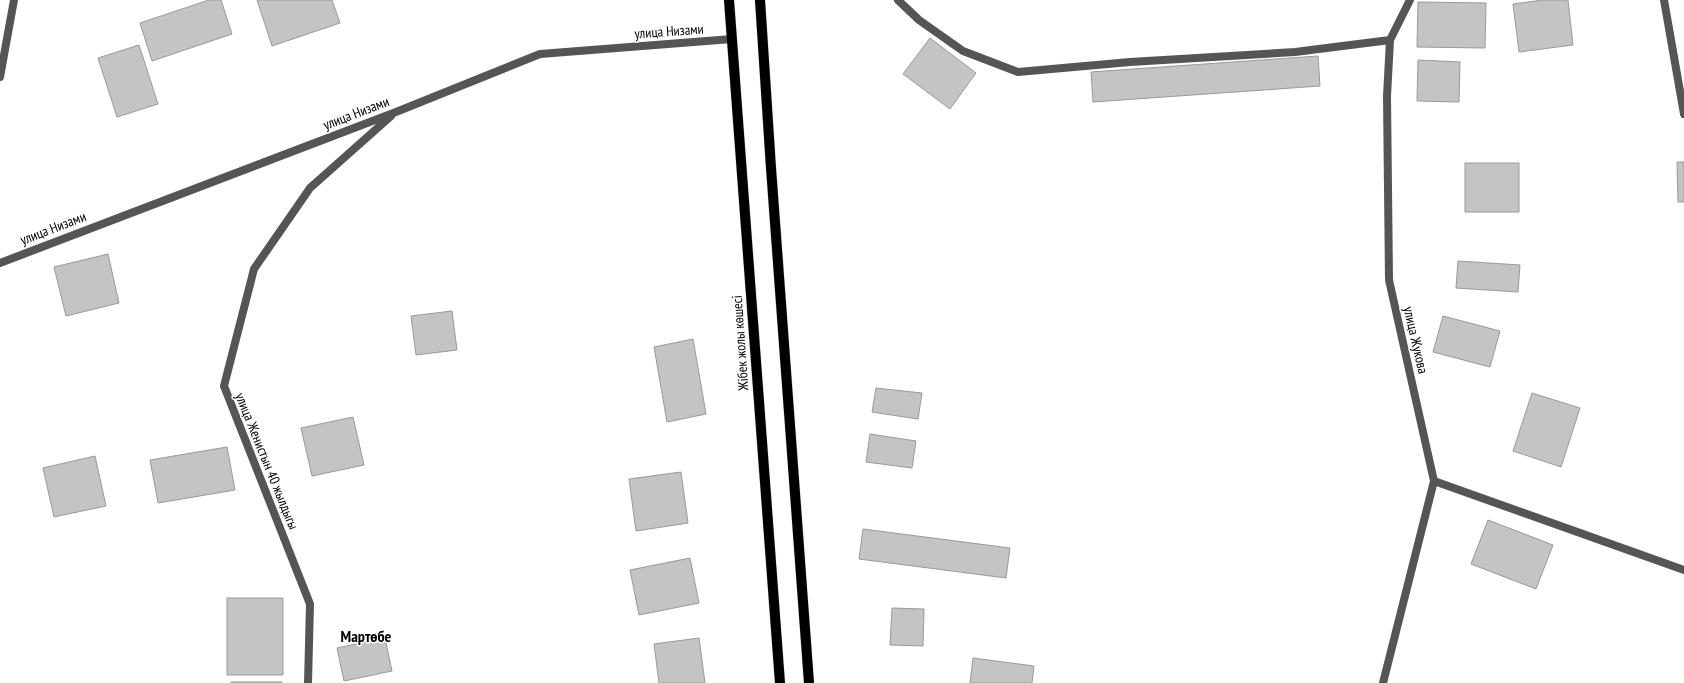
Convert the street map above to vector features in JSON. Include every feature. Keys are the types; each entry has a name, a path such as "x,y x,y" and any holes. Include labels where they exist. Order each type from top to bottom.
{"main road":[{"name":"Жібек жолы көшесі","path":"729,0 780,683"},
{"path":"760,0 809,683"}],"street":[{"path":"0,77 14,0"},
{"path":"898,0 919,20 963,52 1018,72 1130,62 1295,52 1390,40"},
{"name":"улица Жукова","path":"1383,683 1434,481 1389,280 1387,96 1390,40 1410,0"},
{"path":"1664,0 1684,114"},
{"name":"улица Низами","path":"0,262 396,112 540,54 732,39"},
{"name":"улица Женистын 40 жылдыгы","path":"308,683 310,604 224,386 254,269 310,188 396,112"},
{"path":"1434,481 1684,570"}],"building":[{"path":"209,0 221,0 232,34 152,61 140,23"},
{"path":"257,0 332,0 340,23 272,46"},
{"path":"1543,0 1568,0 1573,45 1519,52 1513,4"},
{"path":"1418,2 1486,3 1485,48 1417,47"},
{"path":"930,38 976,73 950,109 903,74"},
{"path":"139,45 158,104 117,117 98,58"},
{"path":"1318,56 1320,86 1093,102 1091,72"},
{"path":"1418,60 1460,62 1459,102 1417,101"},
{"path":"1677,162 1684,162 1684,202 1678,202"},
{"path":"1465,163 1519,163 1519,212 1465,212"},
{"path":"108,254 119,303 66,316 54,267"},
{"path":"1458,261 1520,265 1518,292 1456,288"},
{"path":"452,311 457,350 416,355 411,316"},
{"path":"1443,316 1500,331 1490,367 1433,352"},
{"path":"693,339 706,414 667,422 654,347"},
{"path":"876,388 922,393 918,419 872,412"},
{"path":"1532,393 1580,408 1561,467 1513,451"},
{"path":"353,417 364,465 312,476 301,428"},
{"path":"870,434 916,441 912,468 866,462"},
{"path":"227,447 235,490 158,503 150,460"},
{"path":"95,456 106,506 54,517 43,468"},
{"path":"681,472 688,523 636,531 629,479"},
{"path":"1488,520 1553,545 1536,589 1471,564"},
{"path":"863,529 1010,548 1006,578 859,559"},
{"path":"690,558 699,603 639,615 630,570"},
{"path":"227,598 283,598 283,675 227,675"},
{"path":"892,608 924,609 923,646 890,645"},
{"path":"385,638 392,671 344,681 337,648"},
{"path":"699,638 705,683 659,683 654,644"},
{"path":"973,658 1034,666 1032,683 970,683"},
{"path":"282,682 282,683 231,683"}],"district":[{"name":"Мартөбе","path":"366,636"}]}
